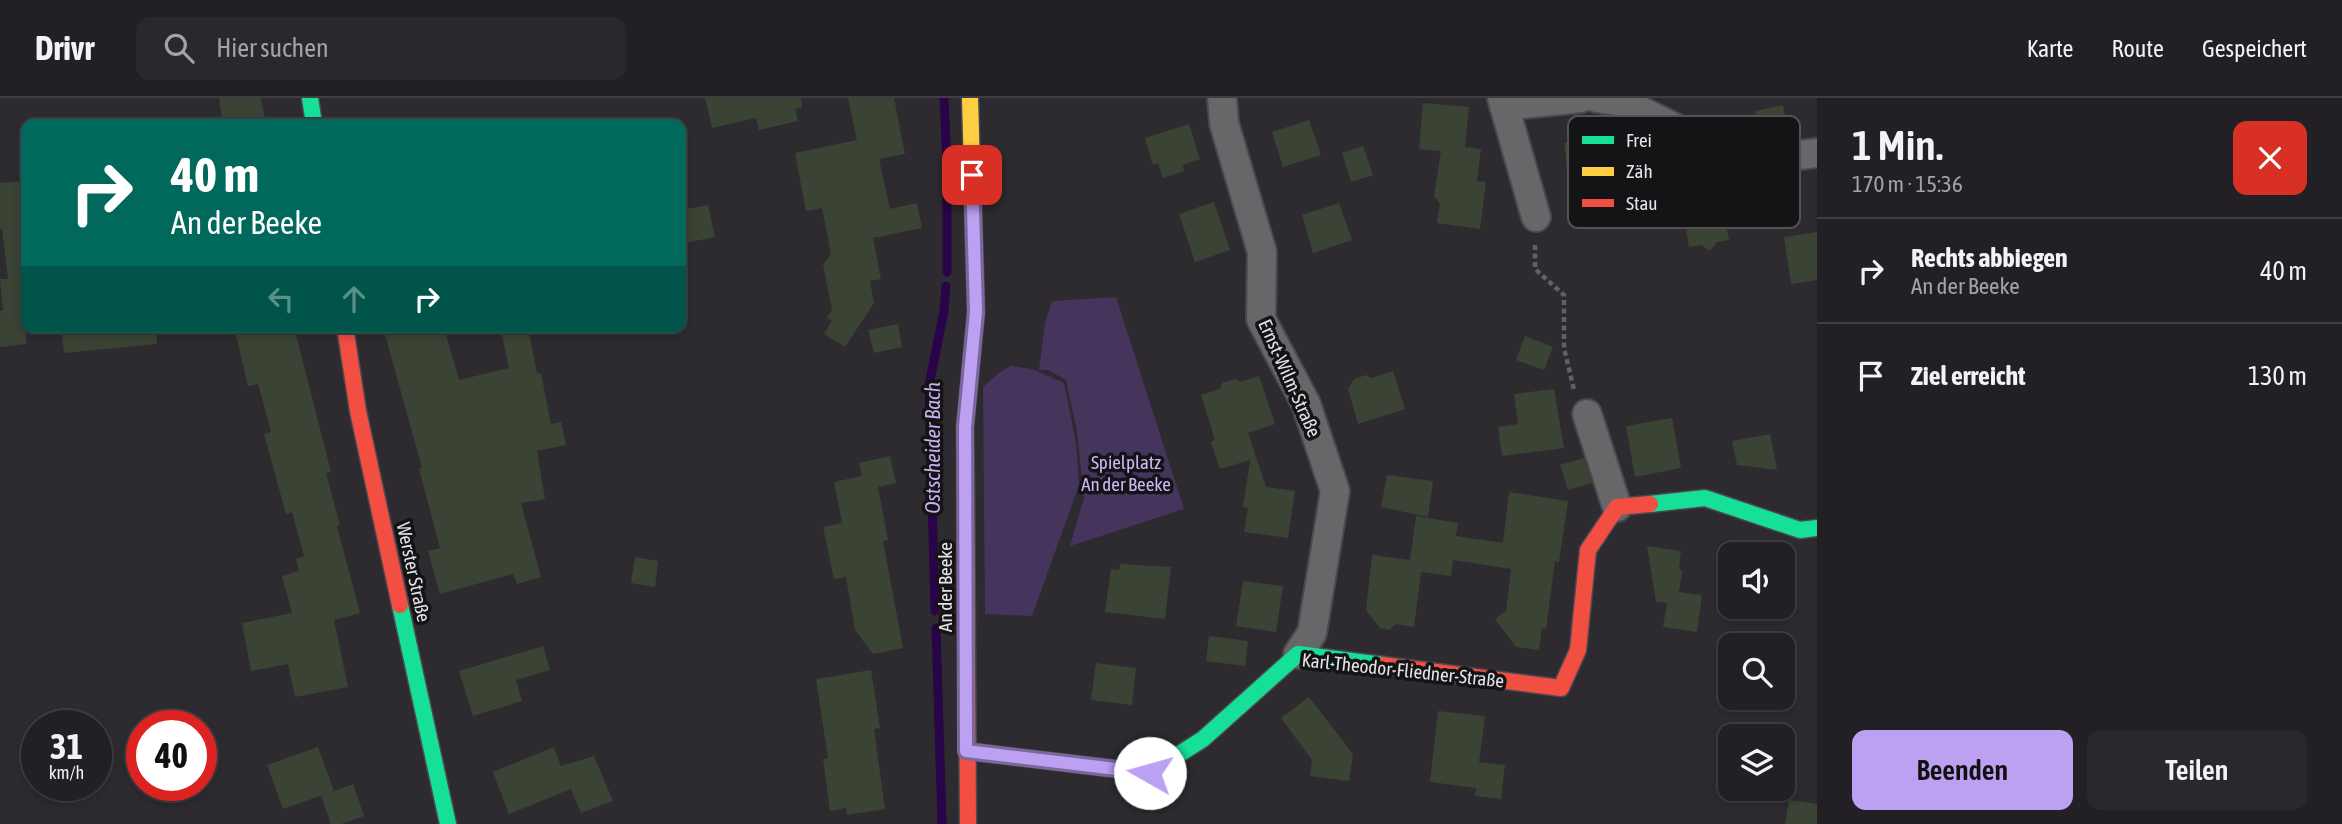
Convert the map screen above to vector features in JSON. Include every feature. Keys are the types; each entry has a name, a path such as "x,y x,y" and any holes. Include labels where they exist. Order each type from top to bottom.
{"street":[{"path":"310,98 313,119"},
{"name":"An der Beeke","path":"968,824 965,427 976,312 971,98"},
{"name":"Ernst-Wilm-Straße","path":"1222,98 1224,123 1262,252 1261,319 1306,404 1335,491 1312,633 1298,654"},
{"path":"1536,216 1503,102 1581,98"},
{"path":"1597,98 1623,102 1651,116"},
{"name":"Werster Straße","path":"346,333 358,411 448,824"},
{"path":"1587,414 1617,506 1705,498 1800,530 1817,527"},
{"name":"Karl-Theodor-Fliedner-Straße","path":"966,751 1150,773 1203,739 1298,654 1561,688 1578,650 1588,550 1617,506"}],"path":[{"path":"1536,216 1535,269 1564,295 1564,348 1579,409 1587,414"}],"green space":[{"name":"Spielplatz An der Beeke","path":"1116,297 1184,509 1070,546 1084,498 1077,431 1066,380 1048,370 1039,370 1045,323 1052,301"},
{"path":"1011,366 1032,369 1064,383 1076,443 1079,485 1032,616 985,614 983,387"}],"building":[{"path":"219,98 261,98 265,119 222,119"},
{"path":"705,98 801,98 802,108 795,109 798,121 759,130 756,118 712,128"},
{"path":"848,98 894,98 905,154 879,159 890,209 917,203 922,228 873,238 881,279 870,281 874,303 845,347 824,334 832,321 827,318 832,310 823,265 831,254 822,208 806,211 795,153 857,140"},
{"path":"1423,103 1469,107 1465,147 1481,149 1477,181 1486,182 1480,229 1437,223 1440,204 1434,196 1441,151 1419,149"},
{"path":"1783,105 1785,116 1756,116 1755,111"},
{"path":"1309,120 1321,155 1283,167 1272,132"},
{"path":"1189,124 1200,159 1183,165 1184,171 1163,178 1158,163 1153,165 1145,138"},
{"path":"1568,142 1568,178 1564,143"},
{"path":"1363,146 1373,175 1351,182 1342,153"},
{"path":"21,181 21,333 26,333 26,344 0,347 0,311 3,311 0,279 8,279 0,229 0,183"},
{"path":"1214,202 1230,250 1195,262 1179,214"},
{"path":"1339,203 1352,240 1313,253 1302,215"},
{"path":"708,205 715,237 686,243 686,209"},
{"path":"1686,228 1727,228 1729,240 1717,242 1710,251 1701,245 1689,247"},
{"path":"1817,232 1817,280 1791,284 1784,237"},
{"path":"898,324 902,347 874,353 868,330"},
{"path":"62,333 156,333 157,344 64,353"},
{"path":"235,333 296,333 331,472 326,473 360,613 334,620 348,687 295,697 288,664 251,671 242,623 292,613 282,576 299,571 296,559 304,556 292,512 286,514 264,434 271,432 258,384 248,386"},
{"path":"385,333 446,333 459,380 509,368 501,333 529,333 537,374 541,373 551,424 561,422 566,445 537,451 545,499 521,503 541,577 517,584 513,574 440,594 428,551 440,548 419,469 422,468"},
{"path":"1525,336 1553,347 1544,370 1516,360"},
{"path":"1393,371 1405,409 1358,424 1348,389 1354,379 1366,375 1372,378"},
{"path":"1259,376 1275,424 1248,433 1266,487 1295,491 1288,538 1244,532 1248,508 1243,507 1250,460 1220,469 1211,442 1215,440 1201,395 1220,389 1222,383 1235,379 1240,382"},
{"path":"1554,389 1564,448 1502,456 1498,427 1518,424 1514,394"},
{"path":"1672,418 1681,468 1635,477 1626,426"},
{"path":"1770,434 1777,470 1737,465 1732,441"},
{"path":"890,456 896,483 878,487 888,540 883,541 903,648 873,654 855,630 846,577 834,579 823,527 842,523 834,482 862,476 859,463"},
{"path":"1584,458 1592,483 1568,490 1560,465"},
{"path":"1387,475 1433,481 1428,517 1381,507"},
{"path":"1509,492 1568,501 1559,562 1555,561 1546,629 1542,628 1539,650 1516,647 1495,619 1506,611 1511,569 1453,560 1451,576 1421,572 1414,627 1396,624 1389,630 1380,628 1366,610 1372,555 1410,560 1416,516 1458,523 1456,536 1503,543"},
{"path":"1647,546 1681,551 1679,592 1702,595 1697,632 1663,627 1667,603 1656,602"},
{"path":"635,557 658,561 655,587 631,583"},
{"path":"1120,564 1171,567 1165,619 1105,612 1111,569 1119,570"},
{"path":"1243,581 1283,586 1276,632 1236,626"},
{"path":"1209,636 1248,641 1245,666 1206,661"},
{"path":"543,646 550,670 516,680 522,701 473,716 459,671"},
{"path":"1096,663 1136,668 1132,705 1091,700"},
{"path":"871,670 880,728 874,729 885,809 847,815 846,808 830,811 823,759 828,758 816,679"},
{"path":"1309,697 1353,754 1349,781 1310,776 1312,760 1281,718"},
{"path":"1438,711 1485,716 1479,762 1505,765 1501,799 1475,796 1476,788 1430,782"},
{"path":"318,747 334,791 283,809 267,765"},
{"path":"554,747 561,766 594,756 613,801 581,813 571,789 509,814 493,772"},
{"path":"353,784 364,816 341,824 331,824 321,796"},
{"path":"1789,801 1817,804 1817,824 1785,824"}],"waterway":[{"name":"Ostscheider Bach","path":"944,98 947,272"},
{"name":"Ostscheider Bach","path":"935,611 929,385 944,311 946,286"},
{"name":"Ostscheider Bach","path":"936,628 942,824"}],"traffic: fast":[{"path":"310,98 313,119"},
{"path":"1650,504 1705,498 1800,530 1817,528"},
{"path":"400,605 448,824"},
{"path":"966,751 1150,773 1203,739 1298,654 1383,665"}],"traffic: slow":[{"path":"966,495 965,427 976,312 970,98"}],"traffic: jam":[{"path":"346,333 358,411 400,605"},
{"path":"966,495 968,824"},
{"path":"1383,665 1561,688 1578,650 1588,550 1617,507 1650,504"}],"route":[{"path":"972,175 976,312 965,427 966,751 1150,773"}]}
